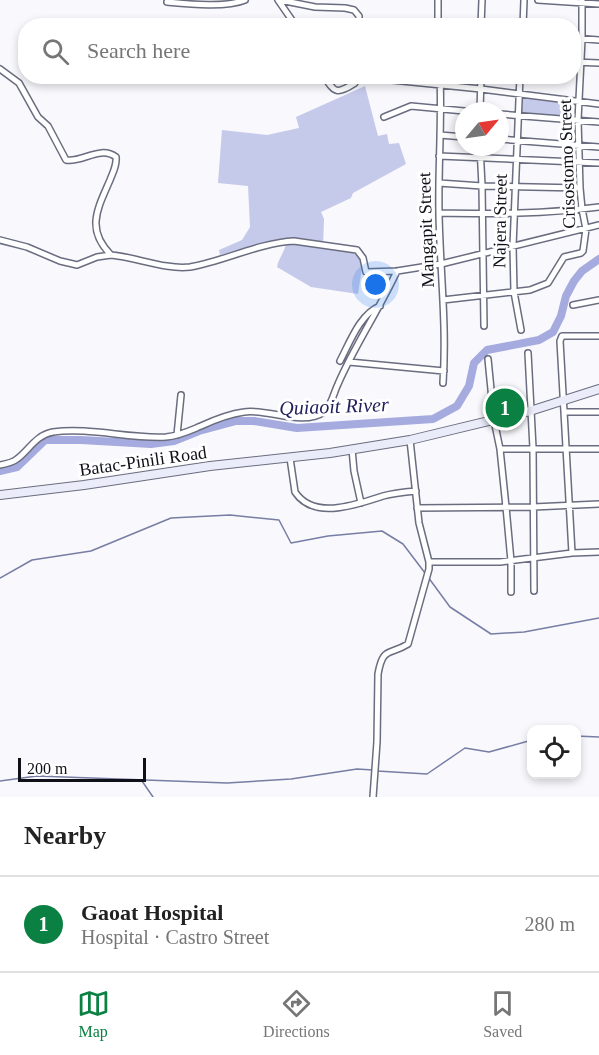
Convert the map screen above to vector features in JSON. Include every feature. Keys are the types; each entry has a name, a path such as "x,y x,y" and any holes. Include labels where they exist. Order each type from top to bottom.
{"main road":[{"name":"Batac-Pinili Road","path":"0,495 210,466 330,453 410,440 530,411 599,389"}],"street":[{"path":"167,2 190,5 230,4 245,0"},
{"path":"279,0 291,18"},
{"path":"279,0 315,7 354,10 359,18"},
{"path":"438,0 438,18"},
{"path":"481,18 482,0"},
{"path":"523,18 524,0"},
{"path":"538,0 599,4"},
{"name":"Crisostomo Street","path":"581,62 582,2"},
{"path":"582,39 599,40"},
{"path":"581,62 599,63"},
{"path":"0,69 18,82"},
{"path":"20,84 38,117 48,126 66,160 73,161 105,153 116,157 116,167 97,209 95,219 101,242 111,255"},
{"path":"329,84 331,88 338,91 353,84"},
{"path":"425,84 599,104"},
{"path":"480,102 481,84"},
{"name":"Najera Street","path":"520,84 513,246 514,292 521,330"},
{"name":"Crisostomo Street","path":"514,292 530,290 548,283 562,259 583,251 586,229 580,188 578,120 580,84"},
{"name":"Mangapit Street","path":"441,86 439,213 443,300 443,383"},
{"path":"384,117 411,106 455,111"},
{"path":"509,115 599,122"},
{"path":"440,135 455,136"},
{"path":"509,140 599,147"},
{"path":"439,156 599,163"},
{"path":"481,158 484,326"},
{"path":"439,183 580,188"},
{"path":"439,213 513,214 599,207"},
{"path":"0,240 73,264 111,255 170,266 189,267 254,248 294,241 357,250 363,258 366,272 397,271 441,264 599,225"},
{"path":"0,465 17,459 40,437 52,432 72,431 165,437 177,435 242,412 254,411 309,418 318,415 327,410 349,362 397,271"},
{"path":"443,300 514,292"},
{"path":"573,305 599,300"},
{"path":"340,361 365,315 380,306"},
{"path":"572,553 560,341 561,337 565,336 599,336"},
{"path":"528,353 534,591"},
{"path":"488,359 506,507 511,592"},
{"path":"349,362 444,371"},
{"path":"177,435 181,395"},
{"path":"564,412 599,412"},
{"path":"373,797 380,663 382,657 390,651 408,644 428,573 429,562 421,534 410,440"},
{"path":"500,448 599,449"},
{"path":"352,449 361,503"},
{"path":"290,458 295,492 309,504 315,506 335,508 416,490"},
{"path":"417,508 599,504"},
{"path":"429,562 492,563 599,552"}],"shaded area":[{"path":"365,86 378,136 387,134 389,144 399,143 406,164 353,193 351,198 321,212 324,219 323,248 358,254 362,268 358,294 311,287 277,267 286,240 220,255 219,250 242,240 250,227 248,186 218,183 222,130 267,135 299,128 296,117"},
{"path":"521,97 563,102 560,117 521,113"}],"waterway":[{"name":"Quiaoit River","path":"0,471 17,467 45,440 151,444 174,441 199,431 236,421 254,421 297,428 433,419 457,406 469,386 474,363 487,350 539,340 553,332 574,281 582,271 599,259"},
{"path":"0,578 32,560 91,551 171,518 230,515 279,520 291,543 328,536 382,531 403,544 425,573"},
{"path":"428,577 450,607 491,634 524,632 599,618"},
{"path":"581,736 599,737"},
{"path":"377,771 427,774 465,748 489,752 527,741"},
{"path":"0,781 37,776 227,783 291,779 357,769 373,770"},
{"path":"142,781 153,797"}],"place":[{"name":"Gaoat Hospital","path":"505,408"}]}
